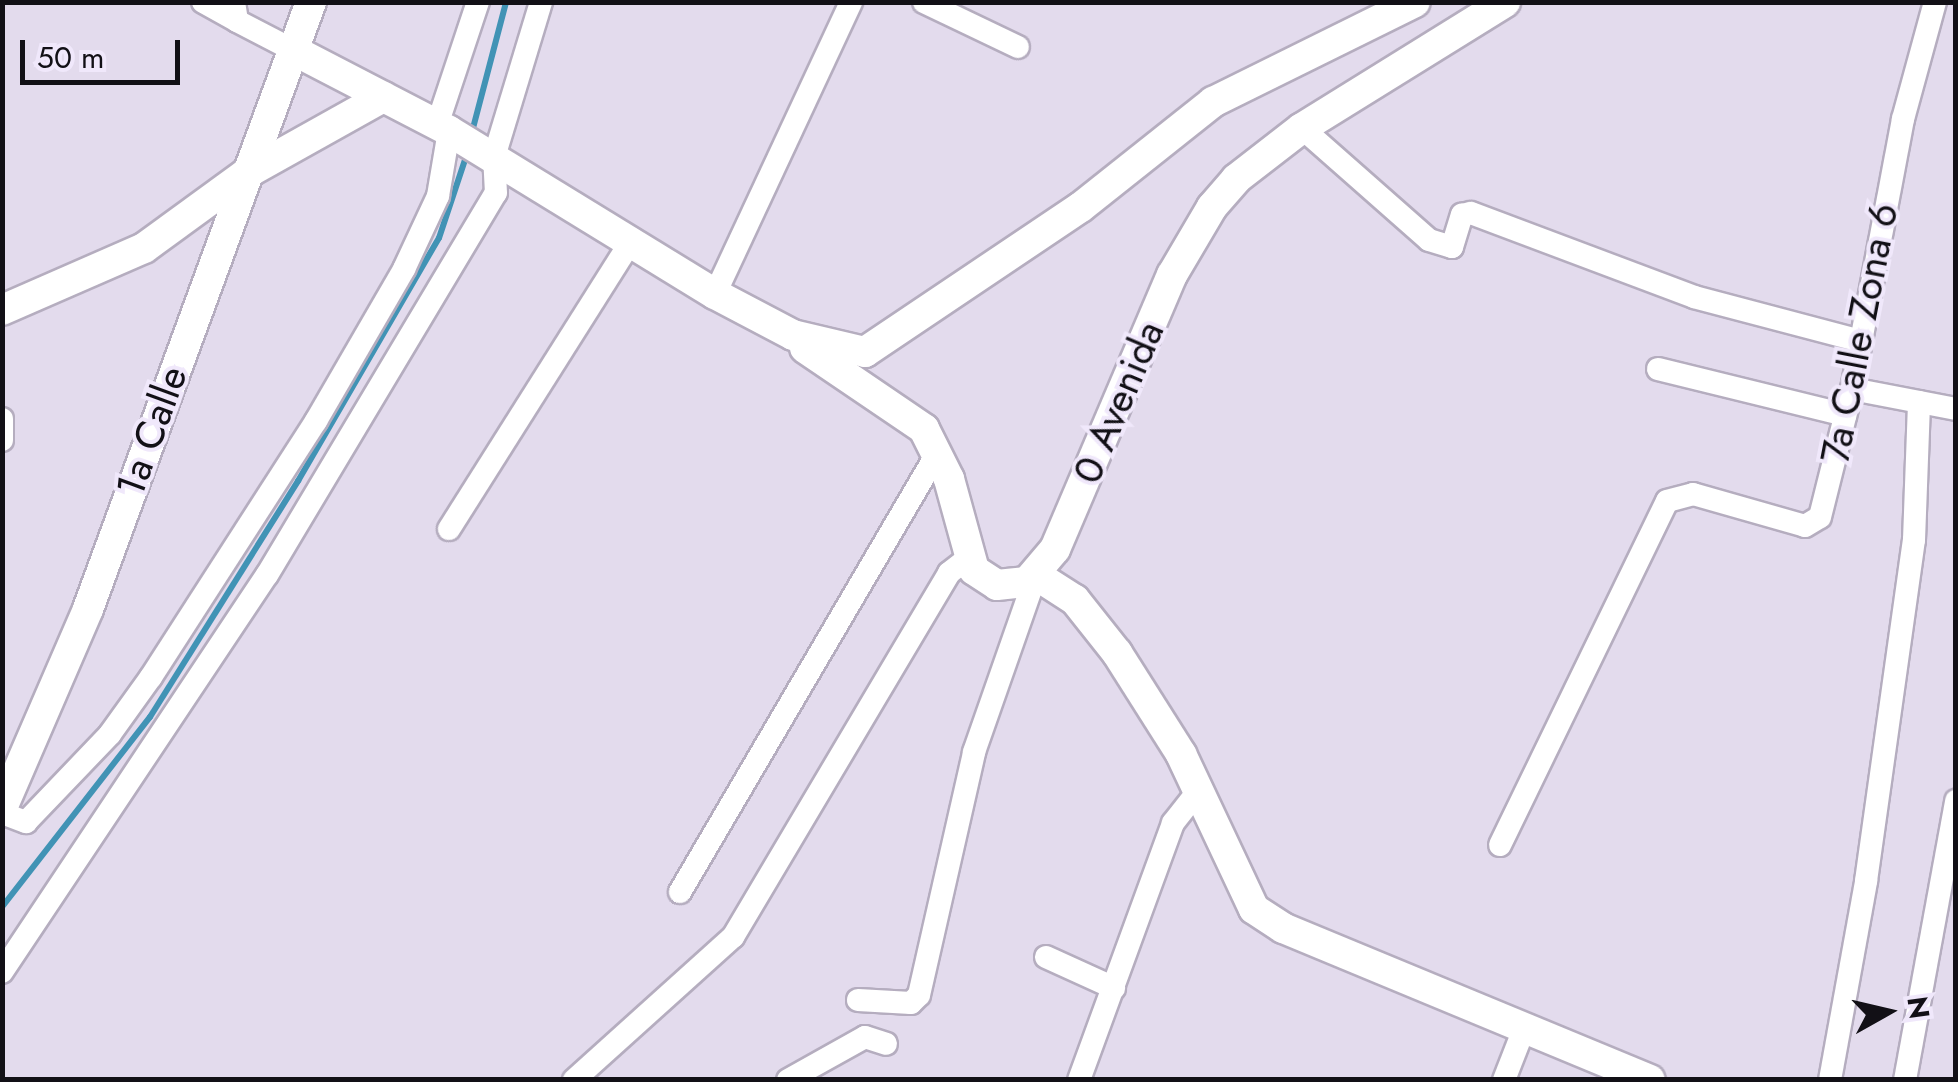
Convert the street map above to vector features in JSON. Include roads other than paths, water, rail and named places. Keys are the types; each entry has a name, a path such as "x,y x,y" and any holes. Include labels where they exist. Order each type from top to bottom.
{"street":[{"path":"203,2 236,12 293,50 492,156 632,239 715,294 793,335 912,418 938,452 959,507 967,559 997,586 1036,576 1062,588 1100,629 1199,790 1254,909 1284,928 1650,1080"},
{"name":"1a Calle","path":"2,811 88,609 311,2"},
{"path":"2,811 26,822 110,734 316,421 404,269 438,196 447,130 478,2"},
{"path":"2,972 267,575 496,193 492,156 541,2"},
{"path":"715,294 851,2"},
{"path":"924,2 1018,47"},
{"path":"793,335 855,352 878,346 1081,207 1213,102 1415,2"},
{"name":"0 Avenida","path":"1036,576 1054,549 1187,246 1236,179 1302,128 1505,2"},
{"name":"7a Calle Zona 6","path":"1500,845 1662,508 1677,494 1814,524 1852,389 1899,138 1935,2"},
{"path":"2,310 144,248 247,173 383,97"},
{"path":"1302,128 1429,240 1452,246 1462,215 1471,213 1694,296 1860,341"},
{"path":"450,530 632,239"},
{"path":"1658,369 1845,415"},
{"path":"1852,389 1956,408"},
{"path":"1830,1080 1914,540 1919,402"},
{"path":"2,419 2,440"},
{"path":"680,892 938,452"},
{"path":"574,1080 734,937 949,573 967,559"},
{"path":"858,1000 911,1002 919,995 974,752 1036,576"},
{"path":"1079,1080 1173,823 1199,790"},
{"path":"1904,1080 1956,800"},
{"path":"1046,957 1114,988"},
{"path":"1504,1080 1525,1026"},
{"path":"788,1080 864,1037 886,1044"}],"waterway":[{"path":"472,132 506,2"},
{"path":"2,907 150,717 298,481 439,238 467,154"}]}
